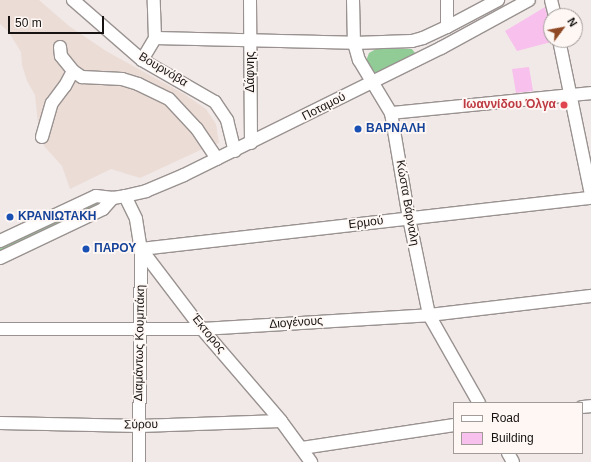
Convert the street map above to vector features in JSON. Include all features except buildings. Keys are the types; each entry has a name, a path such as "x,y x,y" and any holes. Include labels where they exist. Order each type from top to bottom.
{"street":[{"name":"Βουρνόβα","path":"73,0 142,60 215,102 227,120 235,151"},
{"path":"142,60 155,38 154,0"},
{"name":"Δάφνης","path":"250,0 251,143"},
{"name":"Κώστα Βάρναλη","path":"353,0 354,43 359,60 372,83 386,102 391,113 409,218 429,315 477,402"},
{"path":"447,0 447,27"},
{"path":"354,43 412,41 423,38 498,0"},
{"name":"Ποταμού","path":"0,241 96,196 119,197 165,184 372,83 441,48 529,0"},
{"name":"Βουρνόβα","path":"155,38 354,43"},
{"path":"60,47 61,56 73,71 82,77 122,79 138,84 169,99 197,129 217,159"},
{"path":"561,48 591,195"},
{"path":"42,137 52,103 66,86 73,71"},
{"path":"391,113 591,93"},
{"name":"Ποταμού","path":"0,258 102,209 119,197"},
{"name":"Έκτορος","path":"119,197 136,218 141,249 202,329 281,421 311,462"},
{"name":"Ερμού","path":"141,249 591,198"},
{"name":"Διαμάντως Κουμπάκη","path":"139,462 141,249"},
{"name":"Διογένους","path":"0,329 202,329 429,315 591,296"},
{"name":"Σύρου","path":"0,423 140,426 281,421"},
{"path":"302,448 453,425"}],"shaded area":[{"path":"0,0 39,0 69,26 106,51 184,94 206,109 216,124 219,143 209,146 140,178 111,169 70,189 62,166 44,146 39,133 35,95 27,81 22,65 21,52 8,31 0,24"}],"green space":[{"path":"376,49 412,49 415,53 379,73 371,71 366,61 369,53"},
{"path":"97,199 100,206 0,254 0,244"}],"place":[{"name":"Ιωαννίδου Όλγα","path":"564,105"},
{"name":"ΒΑΡΝΑΛΗ","path":"358,129"},
{"name":"ΚΡΑΝΙΩΤΑΚΗ","path":"10,217"},
{"name":"ΠΑΡΟΥ","path":"86,249"}]}
